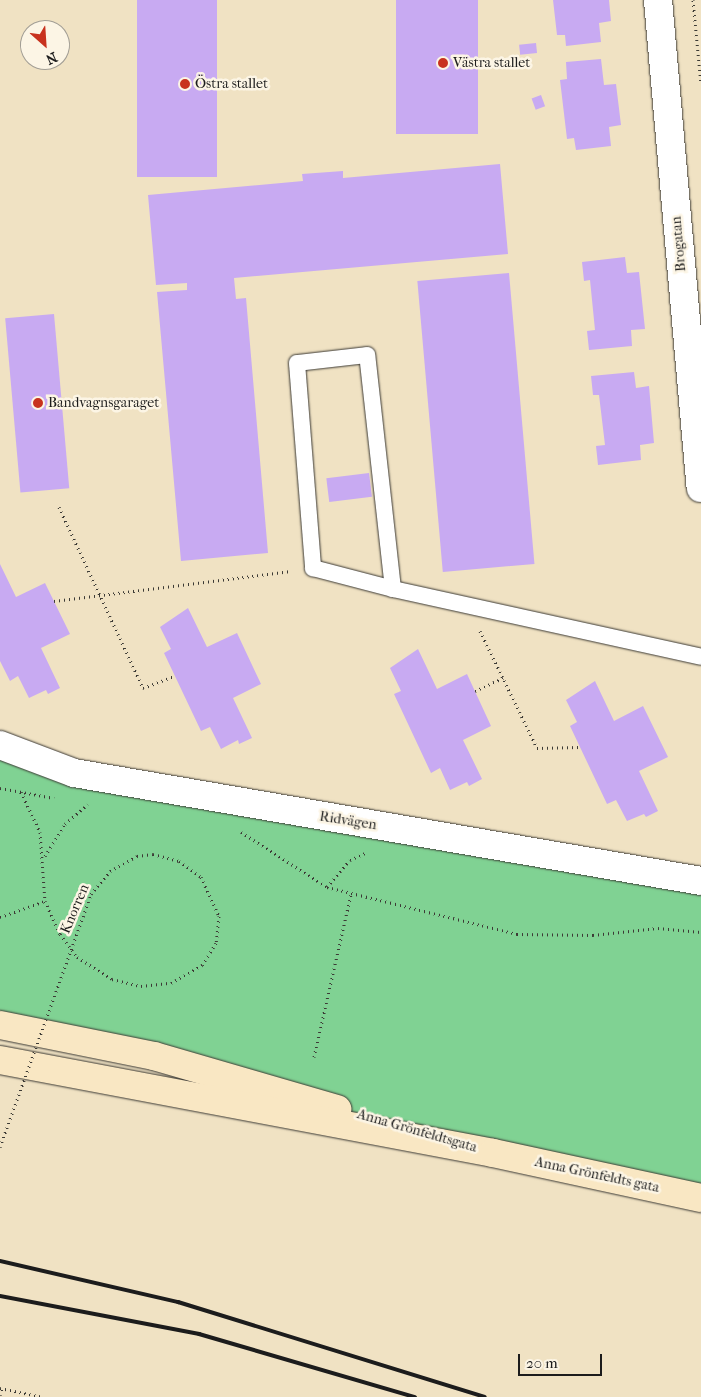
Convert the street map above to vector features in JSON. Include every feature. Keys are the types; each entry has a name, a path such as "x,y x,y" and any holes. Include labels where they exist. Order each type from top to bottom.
{"main road":[{"name":"Anna Grönfeldtsgata","path":"0,1025 154,1056 493,1153"},
{"name":"Anna Grönfeldtsgata","path":"0,1060 493,1153"},
{"name":"Anna Grönfeldts gata","path":"493,1153 701,1198"}],"street":[{"name":"Brogatan","path":"658,0 701,479"},
{"name":"Ridvägen","path":"0,745 74,773 701,882"}],"lane":[{"path":"393,588 368,355 297,362 313,568 393,588 701,657"}],"path":[{"path":"693,0 701,84"},
{"path":"59,507 143,688 175,676"},
{"path":"54,601 97,592 313,568"},
{"path":"468,605 537,748 580,747"},
{"path":"475,691 503,678"},
{"path":"0,788 21,792 35,818 45,856 45,901 0,917"},
{"path":"45,856 76,811 89,803 98,805"},
{"path":"232,827 327,887 517,934 594,935 658,928 701,932"},
{"path":"327,887 350,860 370,851"},
{"name":"Knorren","path":"0,1147 91,894 110,871 137,856 153,854 178,861 201,877 219,916 216,943 202,965 171,983 126,985 97,973 76,957 55,925 45,901"},
{"path":"314,1057 351,894"},
{"path":"0,1395 1,1388 43,1397"}],"green space":[{"path":"0,745 701,881 701,1198 493,1153 0,1025"}],"building":[{"name":"Östra stallet","path":"137,0 217,0 217,177 137,177"},
{"name":"Västra stallet","path":"396,0 478,0 478,134 396,134"},
{"path":"553,0 609,0 611,21 599,23 601,42 566,46 565,35 557,35"},
{"path":"536,43 537,53 520,55 519,45"},
{"path":"601,59 604,85 616,84 621,125 609,127 611,146 576,150 574,138 567,139 560,80 567,79 566,62"},
{"path":"541,95 545,106 536,110 532,98"},
{"path":"500,164 508,254 234,278 236,299 246,298 268,553 181,561 157,292 187,290 187,283 156,285 148,195 303,181 302,174 343,171 343,178"},
{"path":"625,257 627,273 639,272 645,329 631,330 632,346 589,350 587,331 595,330 590,280 584,281 582,262"},
{"path":"509,273 534,564 443,572 417,281"},
{"name":"Bandvagnsgaraget","path":"54,314 69,488 20,493 5,318"},
{"path":"634,372 636,388 649,386 654,443 640,445 641,460 598,465 596,446 605,445 599,395 593,395 591,376"},
{"path":"369,473 372,497 329,502 326,478"},
{"path":"0,564 16,597 45,583 70,634 41,648 60,688 48,694 46,690 29,698 18,676 10,681 0,661"},
{"path":"188,608 207,647 237,633 261,684 233,698 252,738 239,744 238,740 221,749 210,727 201,731 164,653 171,649 160,627"},
{"path":"418,649 437,689 467,674 491,726 463,740 482,779 469,786 467,782 450,790 440,768 431,773 394,694 401,691 390,668"},
{"path":"595,681 614,721 643,706 668,757 639,771 658,811 646,817 644,814 627,821 616,800 607,804 570,726 577,722 566,700"}],"railway":[{"path":"0,1261 178,1302 485,1397"},
{"path":"0,1296 199,1334 415,1397"}],"place":[{"name":"Västra stallet","path":"443,63"},
{"name":"Östra stallet","path":"185,84"},
{"name":"Bandvagnsgaraget","path":"38,403"}]}
